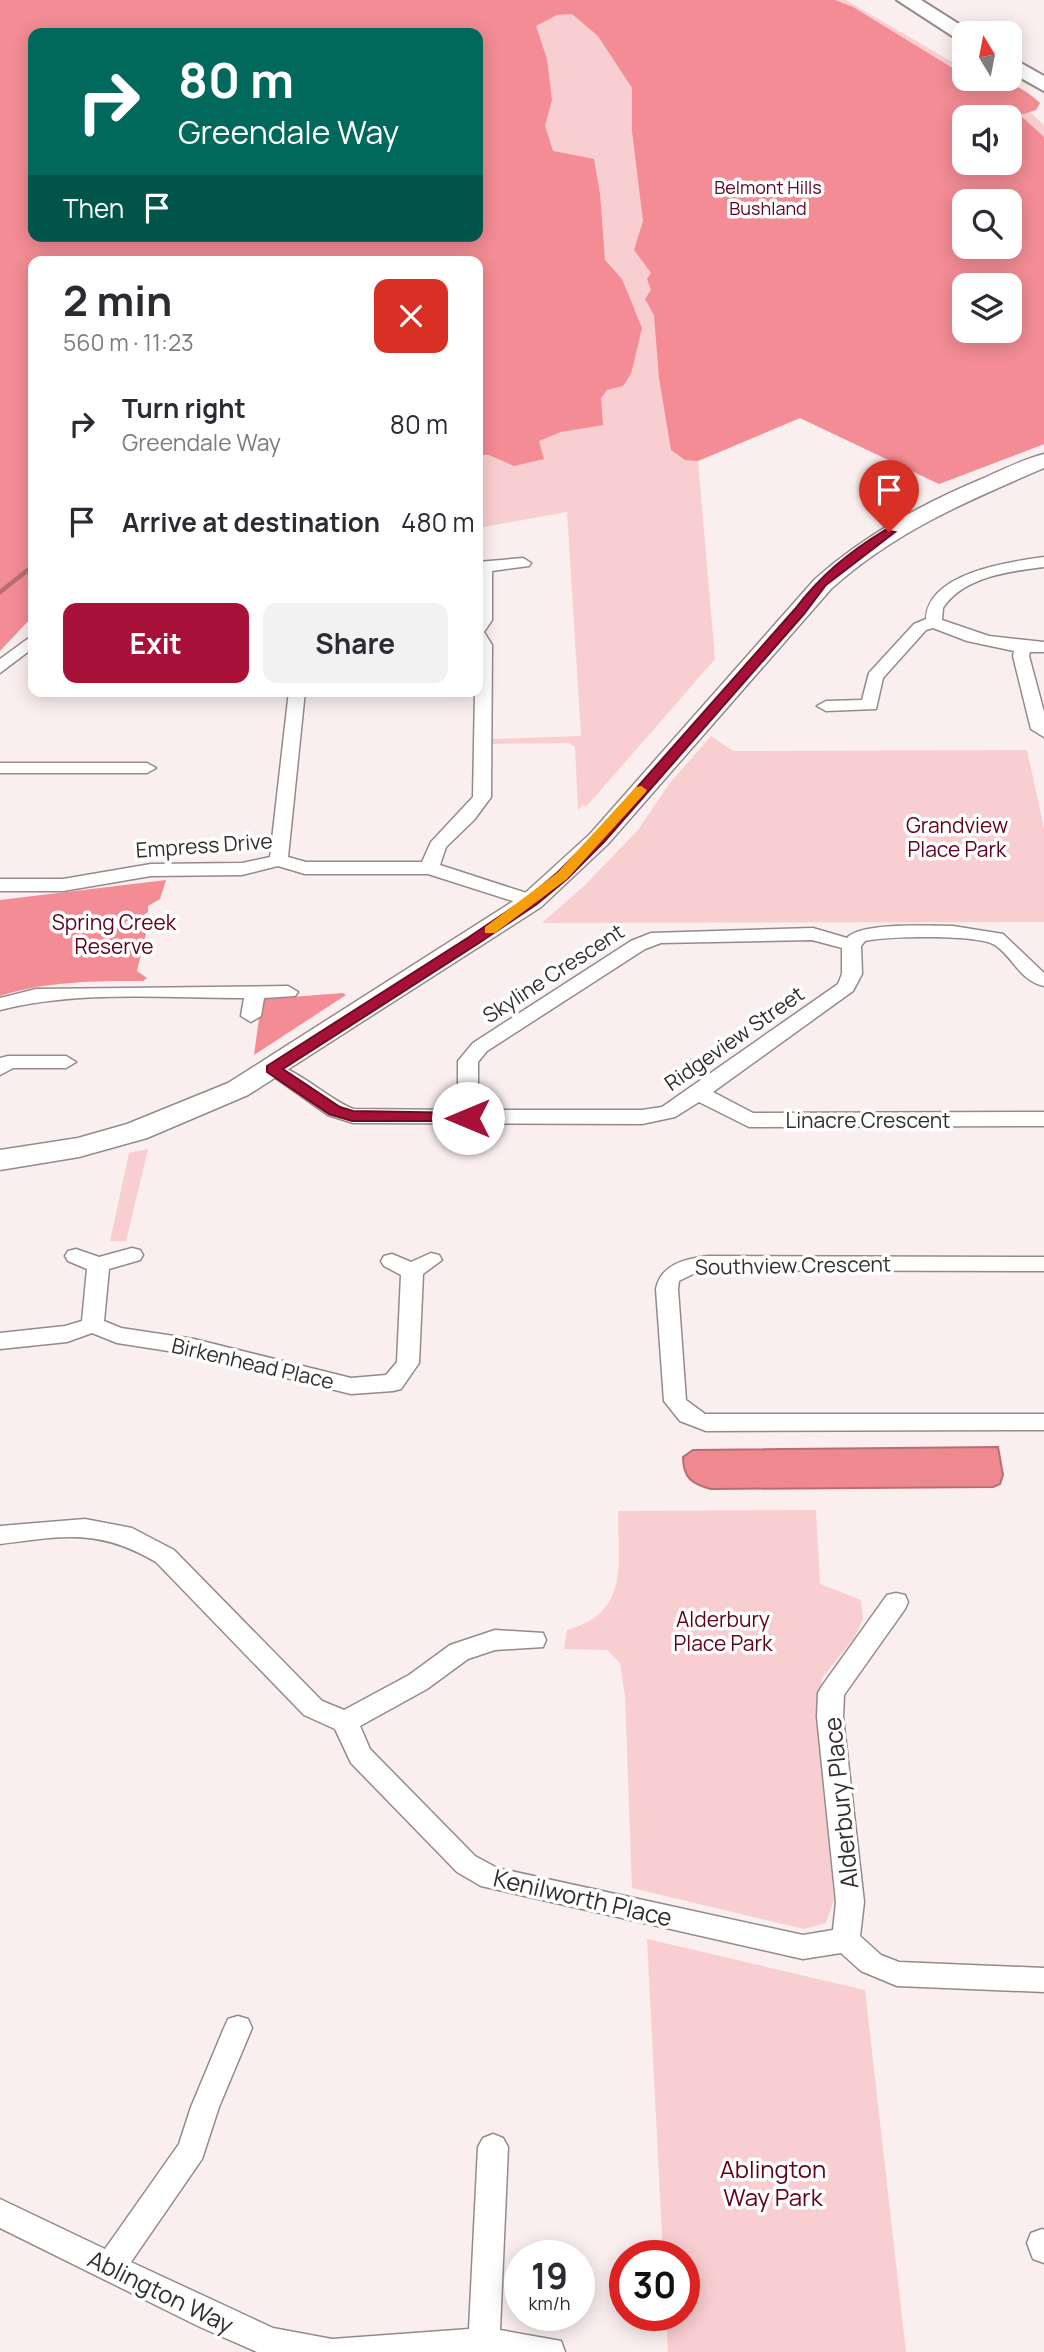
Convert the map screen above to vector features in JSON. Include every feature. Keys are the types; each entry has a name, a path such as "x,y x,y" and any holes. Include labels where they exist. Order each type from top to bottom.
{"highway":[{"path":"907,0 953,21"},
{"path":"938,0 962,21"},
{"path":"1022,49 1044,62"},
{"path":"1022,71 1044,85"}],"street":[{"path":"0,1160 79,1147 137,1131 193,1111 273,1069 532,901 599,839 799,611 821,582 869,544 910,520 1044,460"},
{"path":"799,611 881,549 922,526 1044,472"},
{"path":"934,622 933,609 962,582 1004,566 1044,562"},
{"path":"483,567 523,563"},
{"path":"483,602 483,622"},
{"path":"826,706 870,705 875,677 920,628 934,622 1023,649 1044,648"},
{"path":"430,868 435,846 474,812 482,797 483,643"},
{"path":"0,668 28,644"},
{"path":"1023,649 1021,656 1040,729 1044,732"},
{"path":"279,860 297,697"},
{"path":"0,768 147,768"},
{"name":"Empress Drive","path":"0,885 63,885 151,870 242,869 279,860 305,869 430,868 532,901"},
{"name":"Skyline Crescent","path":"468,1118 468,1061 480,1047 638,945 658,937 677,935 813,934 851,945"},
{"path":"851,945 859,937 870,934 984,934 1007,944 1027,973 1044,980"},
{"name":"Ridgeview Street","path":"273,1069 335,1110 352,1116 642,1117 667,1112 699,1093 846,987 852,974 851,945"},
{"path":"251,1016 254,992"},
{"path":"0,1004 36,995 67,993 288,992"},
{"path":"3,1062 66,1062"},
{"name":"Linacre Crescent","path":"699,1093 750,1120 1044,1119"},
{"path":"76,1256 98,1265 132,1255"},
{"name":"Southview Crescent","path":"1044,1264 708,1263 689,1265 678,1270 669,1278 667,1289 675,1401 694,1420 706,1423 1044,1422"},
{"name":"Birkenhead Place","path":"93,1325 117,1335 194,1347 351,1386 393,1383 408,1363 412,1264"},
{"path":"0,1341 66,1334 93,1325 98,1265"},
{"path":"0,1535 69,1527 111,1529 143,1542 165,1556 313,1708 345,1723 418,1682 459,1652 495,1640 534,1640"},
{"name":"Alderbury Place","path":"846,1940 850,1902 830,1717 831,1693 897,1602"},
{"name":"Kenilworth Place","path":"345,1723 360,1756 466,1864 491,1878 803,1947 846,1940"},
{"path":"846,1940 871,1963 897,1974 1044,1980"},
{"path":"110,2267 192,2150 205,2107 238,2028"},
{"path":"485,2343 484,2297 492,2147"},
{"name":"Ablington Way","path":"0,2213 272,2343 328,2352"},
{"path":"336,2352 485,2343 550,2352"}],"green space":[{"name":"Belmont Hills Bushland","path":"0,0 846,0 952,62 952,91 989,91 1018,105 952,105 952,175 1022,175 1022,107 1044,125 1044,444 939,484 800,418 698,461 715,659 585,808 584,804 578,810 575,747 569,743 492,744 492,739 581,736 567,512 483,527 483,260 575,245 483,44 483,28 28,28 28,237 0,243"},
{"name":"Belmont Hills Bushland","path":"0,0 835,0 853,7 952,68 952,91 1022,90 1040,103 1036,110 1022,114 1022,105 952,105 952,175 1022,175 1022,117 1044,137 1044,444 939,484 800,418 698,461 685,460 671,450 659,378 654,315 645,299 651,290 647,279 651,273 634,250 643,221 632,131 632,88 598,36 572,14 557,15 536,26 547,59 552,100 545,126 553,151 594,159 600,194 605,260 622,279 642,328 631,374 623,386 607,390 601,398 603,425 561,432 539,441 544,459 514,466 483,455 483,256 28,256 28,621 0,651"},
{"name":"Grandview Place Park","path":"711,736 733,751 1027,750 1044,828 1044,922 542,923 585,885 638,830 669,784"},
{"name":"Spring Creek Reserve","path":"166,880 160,899 148,906 148,912 141,917 130,918 125,923 131,929 142,929 146,934 137,971 147,978 143,981 53,985 0,996 0,900"},
{"path":"343,993 346,995 254,1055 261,1004 265,999"},
{"path":"148,1149 126,1241 110,1241 129,1153"},
{"name":"Alderbury Place Park","path":"816,1510 820,1584 861,1600 863,1619 854,1638 822,1678 816,1719 834,1900 826,1923 804,1929 632,1888 625,1696 620,1663 607,1650 564,1649 567,1630 602,1612 611,1599 618,1567 618,1511"},
{"name":"Ablington Way Park","path":"647,1939 865,1990 906,2352 668,2352 667,2331 700,2331 700,2240 662,2240"}],"shaded area":[{"path":"998,1447 1003,1475 1000,1484 993,1487 711,1489 690,1479 683,1457 693,1450"}],"waterway":[{"path":"0,592 28,570"}],"slow traffic":[{"path":"490,930 562,876 599,839 641,790"}],"route":[{"path":"468,1118 352,1116 335,1110 273,1069 474,940 532,901 562,876 599,839 660,766 799,611 821,582 841,564 889,532"}]}
